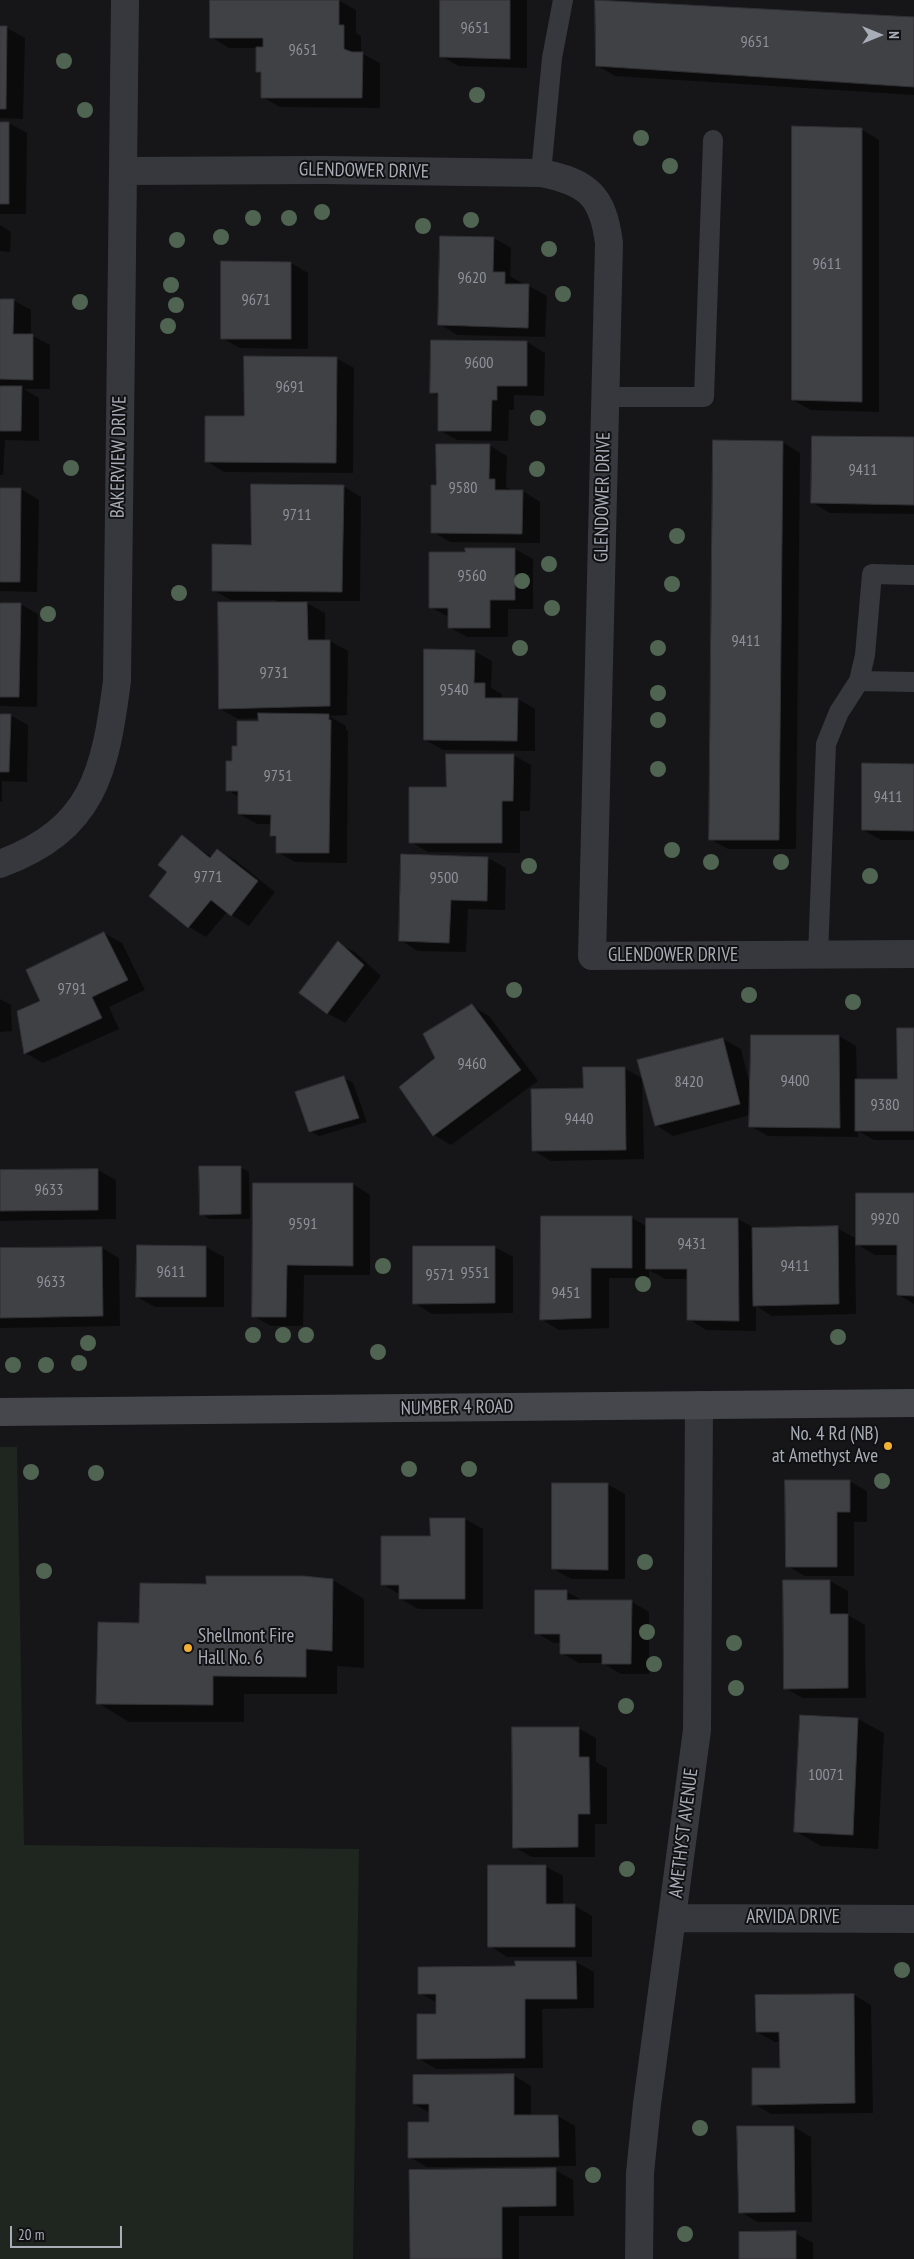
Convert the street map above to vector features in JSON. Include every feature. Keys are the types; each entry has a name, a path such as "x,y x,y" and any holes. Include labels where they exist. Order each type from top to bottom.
{"main road":[{"name":"NUMBER 4 ROAD","path":"0,1412 914,1403"}],"street":[{"name":"BAKERVIEW DRIVE","path":"0,864 30,851 53,837 71,821 84,804 96,780 105,756 110,729 116,681 126,0"},
{"name":"GLENDOWER DRIVE","path":"123,171 322,170 541,173 566,178 586,190 598,202 606,220 609,243 592,956 914,954"},
{"name":"AMETHYST AVENUE","path":"639,2259 640,2173 643,2144 697,1730 698,1405"},
{"name":"ARVIDA DRIVE","path":"673,1918 914,1919"}],"lane":[{"path":"541,173 552,58 564,0"},
{"path":"606,397 704,397 713,140"},
{"path":"818,956 826,744 839,712 859,681 865,655 872,574 914,575"},
{"path":"859,681 914,682"}],"shaded area":[{"path":"0,1447 17,1447 24,1845 359,1849 353,2259 0,2259"}],"building":[{"path":"210,0 339,0 339,25 344,25 344,49 352,52 363,52 362,98 261,98 261,72 256,72 256,47 263,47 263,38 210,38"},
{"path":"440,0 510,0 510,59 440,57"},
{"path":"595,0 914,17 914,87 596,66"},
{"path":"0,26 7,26 6,109 0,109"},
{"path":"0,122 9,122 9,204 0,204"},
{"path":"792,126 862,128 862,402 792,400"},
{"path":"440,236 494,237 493,272 505,272 505,284 529,284 528,328 438,325"},
{"path":"221,261 291,262 291,339 221,339"},
{"path":"0,299 14,299 13,334 33,334 33,380 0,379"},
{"path":"431,340 527,341 527,386 497,386 497,400 492,400 491,431 438,431 438,393 430,393"},
{"path":"244,356 337,357 336,463 205,462 205,416 244,416"},
{"path":"0,386 22,386 21,431 0,431"},
{"path":"812,436 914,437 914,505 811,503"},
{"path":"713,440 783,441 779,840 709,840"},
{"path":"436,444 490,444 489,479 495,479 495,490 523,490 522,534 431,533 431,485 436,485"},
{"path":"251,484 344,485 342,592 212,591 212,544 251,545"},
{"path":"0,488 21,488 20,582 0,582"},
{"path":"465,548 515,548 515,600 490,600 490,628 448,628 448,608 429,608 429,552 465,552"},
{"path":"218,602 307,602 308,640 330,640 330,706 219,709"},
{"path":"0,603 21,603 19,697 0,697"},
{"path":"424,649 475,650 474,683 485,683 485,698 518,698 517,741 424,740"},
{"path":"258,713 329,714 329,720 331,720 329,853 276,853 276,836 270,836 271,815 238,814 238,791 226,791 226,761 232,761 232,746 237,746 237,721 258,721"},
{"path":"0,714 11,714 9,772 0,772"},
{"path":"446,754 514,754 513,801 502,801 502,843 409,843 409,787 446,787"},
{"path":"862,763 914,764 914,831 862,830"},
{"path":"182,835 210,858 217,849 258,881 231,916 211,900 188,928 149,896 167,872 158,865"},
{"path":"401,854 488,857 487,901 451,900 449,943 399,941"},
{"path":"104,932 128,980 92,997 102,1018 24,1054 17,1011 40,1001 26,970"},
{"path":"338,941 364,965 327,1014 299,993"},
{"path":"472,1004 521,1070 433,1136 399,1087 435,1058 423,1034"},
{"path":"897,1028 914,1028 914,1131 855,1131 855,1079 897,1079"},
{"path":"751,1035 839,1035 840,1128 749,1127"},
{"path":"723,1038 740,1104 655,1126 637,1060"},
{"path":"583,1067 625,1067 626,1150 532,1151 531,1089 583,1088"},
{"path":"344,1076 359,1118 309,1132 295,1092"},
{"path":"199,1166 241,1166 241,1214 200,1215"},
{"path":"98,1169 98,1210 0,1211 0,1170"},
{"path":"253,1183 353,1183 353,1266 287,1265 286,1317 252,1317"},
{"path":"856,1193 914,1193 914,1296 897,1295 897,1245 856,1245"},
{"path":"541,1216 632,1216 632,1268 591,1268 591,1318 540,1320"},
{"path":"646,1218 738,1218 739,1321 687,1320 687,1269 646,1269"},
{"path":"838,1226 839,1304 753,1306 752,1228"},
{"path":"137,1245 206,1246 206,1297 136,1297"},
{"path":"413,1246 495,1246 495,1303 413,1304"},
{"path":"102,1247 103,1316 0,1318 0,1248"},
{"path":"785,1480 850,1480 850,1512 837,1512 837,1567 786,1567"},
{"path":"552,1483 608,1483 608,1570 552,1569"},
{"path":"430,1518 465,1518 465,1599 399,1599 399,1585 381,1585 381,1536 430,1536"},
{"path":"206,1576 303,1576 333,1579 332,1651 306,1649 306,1677 213,1676 213,1705 96,1704 98,1622 139,1623 140,1583 206,1584"},
{"path":"783,1580 830,1580 830,1614 848,1614 848,1688 784,1689"},
{"path":"535,1590 567,1590 567,1600 632,1600 631,1664 602,1664 602,1654 560,1654 560,1634 535,1634"},
{"path":"800,1715 858,1718 853,1835 794,1832"},
{"path":"512,1727 579,1727 579,1757 589,1757 590,1814 578,1814 578,1847 513,1848"},
{"path":"488,1865 546,1865 546,1904 575,1904 575,1947 488,1947"},
{"path":"515,1961 576,1961 577,1999 525,1999 525,2058 417,2059 417,2014 436,2014 436,1994 418,1994 418,1967 515,1966"},
{"path":"854,1994 855,2103 752,2105 752,2068 780,2068 779,2032 756,2032 755,1995"},
{"path":"514,2074 514,2115 558,2115 559,2157 408,2158 408,2122 429,2122 429,2104 413,2104 413,2075"},
{"path":"737,2126 794,2126 795,2212 739,2213"},
{"path":"556,2168 556,2206 502,2207 502,2259 410,2259 409,2170"},
{"path":"796,2231 796,2259 739,2259 739,2232"}],"place":[{"name":"No. 4 Rd (NB) at Amethyst Ave","path":"888,1446"},
{"name":"Shellmont Fire Hall No. 6","path":"188,1648"}]}
